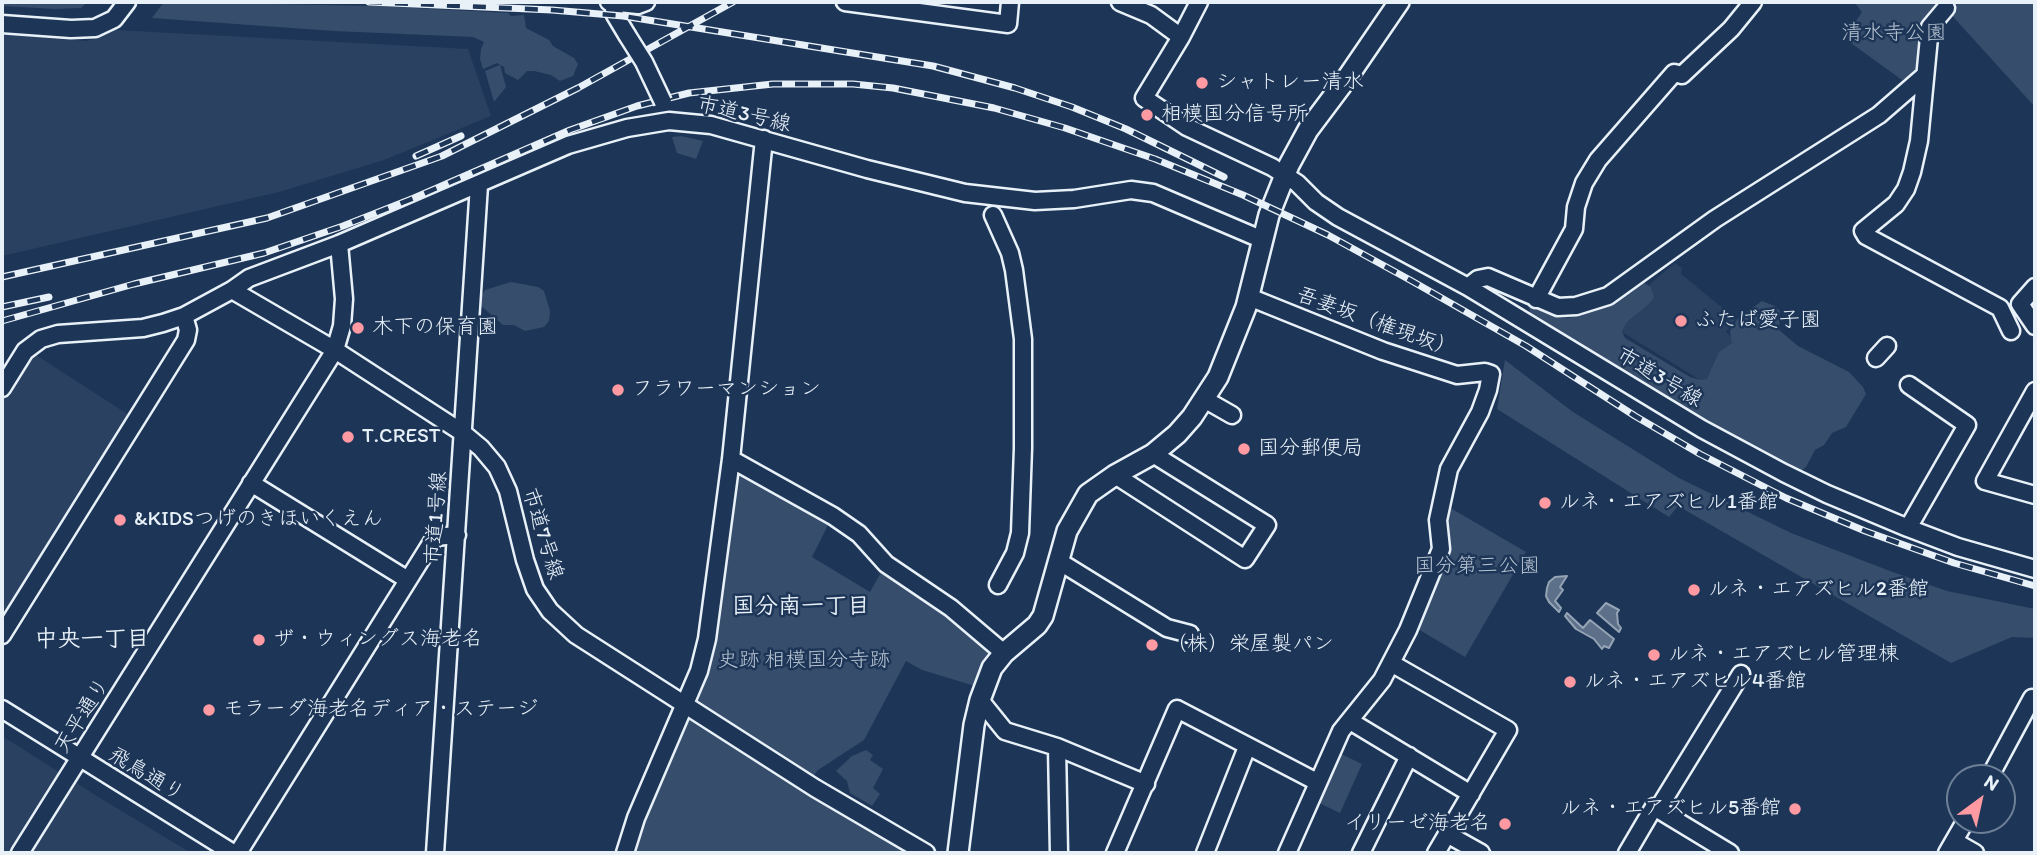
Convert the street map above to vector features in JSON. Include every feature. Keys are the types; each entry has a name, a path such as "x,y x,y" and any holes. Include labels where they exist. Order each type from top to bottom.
{"main road":[{"path":"958,853 973,733 980,700 992,668 1004,653 1043,617 1068,531 1088,494 1153,454 1177,434 1218,377 1249,298 1274,200 1307,130 1347,78 1399,2"}],"street":[{"path":"2,24 95,28 114,19 127,2"},
{"path":"646,2 638,5 611,3 615,15 644,62 669,121"},
{"path":"845,2 1008,24 1010,2"},
{"path":"1120,2 1151,15 1181,37 1199,2"},
{"path":"1536,299 1574,229 1576,207 1584,183 1598,160 1674,72 1682,75 1731,29 1753,2"},
{"path":"1946,8 1930,27 1919,141 1906,189 1896,204 1863,231 1866,236 2000,308 2011,331"},
{"name":"市道3号線","path":"1181,37 1144,98 1187,128 1272,167 1297,183 1316,202 1338,217 1468,287 1702,429 1814,489 1908,528 2035,569"},
{"path":"1468,287 1478,279 1488,277 1558,307 1576,306 1608,296 1715,219 1879,115 1925,75"},
{"name":"市道3号線","path":"2,388 25,351 49,336 143,328 184,316 249,278 339,244 578,142 627,128 669,121 711,125 927,184 1007,199 1060,201 1131,190 1153,193 1263,240"},
{"path":"625,853 636,818 699,671 707,639 731,459 764,139"},
{"name":"市道1号線","path":"435,853 479,185"},
{"path":"993,215 1010,253 1023,339 1020,533 1015,553 998,585"},
{"name":"天平通り","path":"20,853 335,350 342,326 344,299 339,244"},
{"path":"2035,287 2020,304 2035,326"},
{"name":"市道7号線","path":"232,290 335,350 463,433 481,448 497,467 508,491 535,589 550,611 576,635 815,788 926,853"},
{"name":"吾妻坂（権現坂）","path":"1249,298 1383,351 1452,373 1491,374 1480,412 1448,469 1438,520 1441,549 1408,630 1391,663"},
{"path":"2,635 186,340 188,330 184,316"},
{"path":"1908,528 1967,425 1909,385"},
{"path":"2035,391 2029,417 1985,481 2035,495"},
{"path":"1203,399 1233,415"},
{"path":"1115,475 1245,559 1267,524 1153,454"},
{"path":"731,459 859,534 886,564 951,608 1004,653"},
{"path":"251,483 408,580"},
{"path":"235,853 435,537 457,535"},
{"path":"1060,562 1167,628 1190,634"},
{"path":"1287,853 1340,731 1382,680 1391,663 1508,730 1436,853"},
{"path":"1658,809 1741,674"},
{"path":"1997,764 2032,698 2035,699"},
{"path":"980,700 1004,731 1058,747 1146,784"},
{"name":"飛鳥通り","path":"2,709 80,760 235,853"},
{"path":"1115,853 1177,709 1317,782"},
{"path":"1350,722 1471,794"},
{"path":"1058,747 1059,853"},
{"path":"1205,853 1247,747"},
{"path":"1361,853 1409,756"},
{"path":"1627,853 1654,807 1730,853"},
{"path":"1447,834 1481,853"},
{"path":"1950,847 1975,853"}],"shaded area":[{"path":"116,30 468,49 491,116 384,160 279,192 2,256 2,34 87,41"},
{"name":"ふたば愛子園","path":"1675,263 1682,268 1681,274 1736,319 1726,332 1738,342 1705,383 1622,332 1625,323 1651,292 1650,284"},
{"path":"33,353 132,417 2,626 2,402"},
{"path":"1567,576 1560,587 1563,590 1555,601 1561,608 1559,612 1546,596 1547,588 1555,577"},
{"path":"1606,603 1619,610 1619,632 1597,613"},
{"path":"1567,613 1583,628 1590,620 1614,639 1609,648 1604,646 1602,649 1594,639 1576,629 1565,616"},
{"path":"2,736 97,796 191,853 2,853"}],"green space":[{"path":"2,2 87,2 81,8 55,9 2,6"},
{"path":"164,2 378,6 524,15 526,28 549,40 578,64 573,76 560,81 551,75 534,71 527,71 518,80 505,73 504,67 497,63 483,69 480,59 484,42 473,37 334,31 152,18"},
{"name":"清水寺公園","path":"1854,2 2035,2 2035,107 1947,10 1939,13 1918,72 1902,80 1844,38 1862,12"},
{"path":"500,65 506,87 494,102 485,71"},
{"path":"681,136 703,141 696,159 677,153 672,137"},
{"path":"511,282 538,287 544,291 550,311 549,321 544,327 525,331 514,325 503,325 481,306 479,299 485,290"},
{"path":"1643,282 1651,287 1654,297 1627,322 1622,331 1625,338 1690,377 1707,379 1719,352 1732,343 1730,331 1738,318 1762,301 1780,311 1779,330 1798,346 1849,372 1866,394 1846,427 1832,433 1824,445 1815,450 1806,467 1800,472 1790,471 1765,453 1724,431 1717,430 1641,386 1639,380 1630,374 1617,376 1556,337 1552,326 1530,313 1531,306 1545,310 1557,318 1569,318 1632,292"},
{"path":"1505,360 1573,412 1679,478 1791,533 1947,591 2035,609 2035,638 2012,637 1951,663 1678,506 1669,517 1497,409"},
{"name":"史跡 相模国分寺跡","path":"741,467 830,521 812,557 870,592 884,567 971,631 992,654 975,686 922,670 906,661 864,740 818,770 804,789 910,853 634,853 660,782 697,701 715,642 735,475"},
{"name":"国分第三公園","path":"1447,506 1526,552 1465,657 1418,629 1447,550"},
{"path":"866,750 873,755 870,760 883,769 873,788 880,794 872,806 850,793 847,781 836,771 852,756"},
{"path":"1339,753 1362,764 1340,813 1317,802"}],"railway":[{"path":"369,2 623,16 933,66 1072,107 1126,129 1224,177"},
{"path":"2,277 267,218 442,156 578,88 733,2"},
{"path":"2,321 134,284 264,253 343,226 570,130 637,106 689,93 773,84 853,84 893,88 994,108 1065,128 1155,159 1243,195 1328,235 1410,280 1526,346 1700,454 1786,498 1865,531 1954,563 2035,586"},
{"path":"416,156 461,136"},
{"path":"2,307 49,297"}],"place":[{"name":"シャトレー清水","path":"1202,83"},
{"name":"相模国分信号所","path":"1147,115"},
{"name":"ふたば愛子園","path":"1681,321"},
{"name":"木下の保育園","path":"358,328"},
{"name":"フラワーマンション","path":"618,390"},
{"name":"T.CREST","path":"348,437"},
{"name":"国分郵便局","path":"1244,449"},
{"name":"ルネ・エアズヒル1番館","path":"1545,503"},
{"name":"&KIDSつげのきほいくえん","path":"120,520"},
{"name":"ルネ・エアズヒル2番館","path":"1694,590"},
{"name":"ザ・ウィングス海老名","path":"259,640"},
{"name":"（株）栄屋製パン","path":"1152,645"},
{"name":"ルネ・エアズヒル管理棟","path":"1654,655"},
{"name":"ルネ・エアズヒル4番館","path":"1570,682"},
{"name":"モラーダ海老名ディア・ステージ","path":"209,710"},
{"name":"ルネ・エアズヒル5番館","path":"1795,809"},
{"name":"イリーゼ海老名","path":"1505,824"}],"district":[{"name":"国分南一丁目","path":"801,607"},
{"name":"中央一丁目","path":"92,640"}]}
